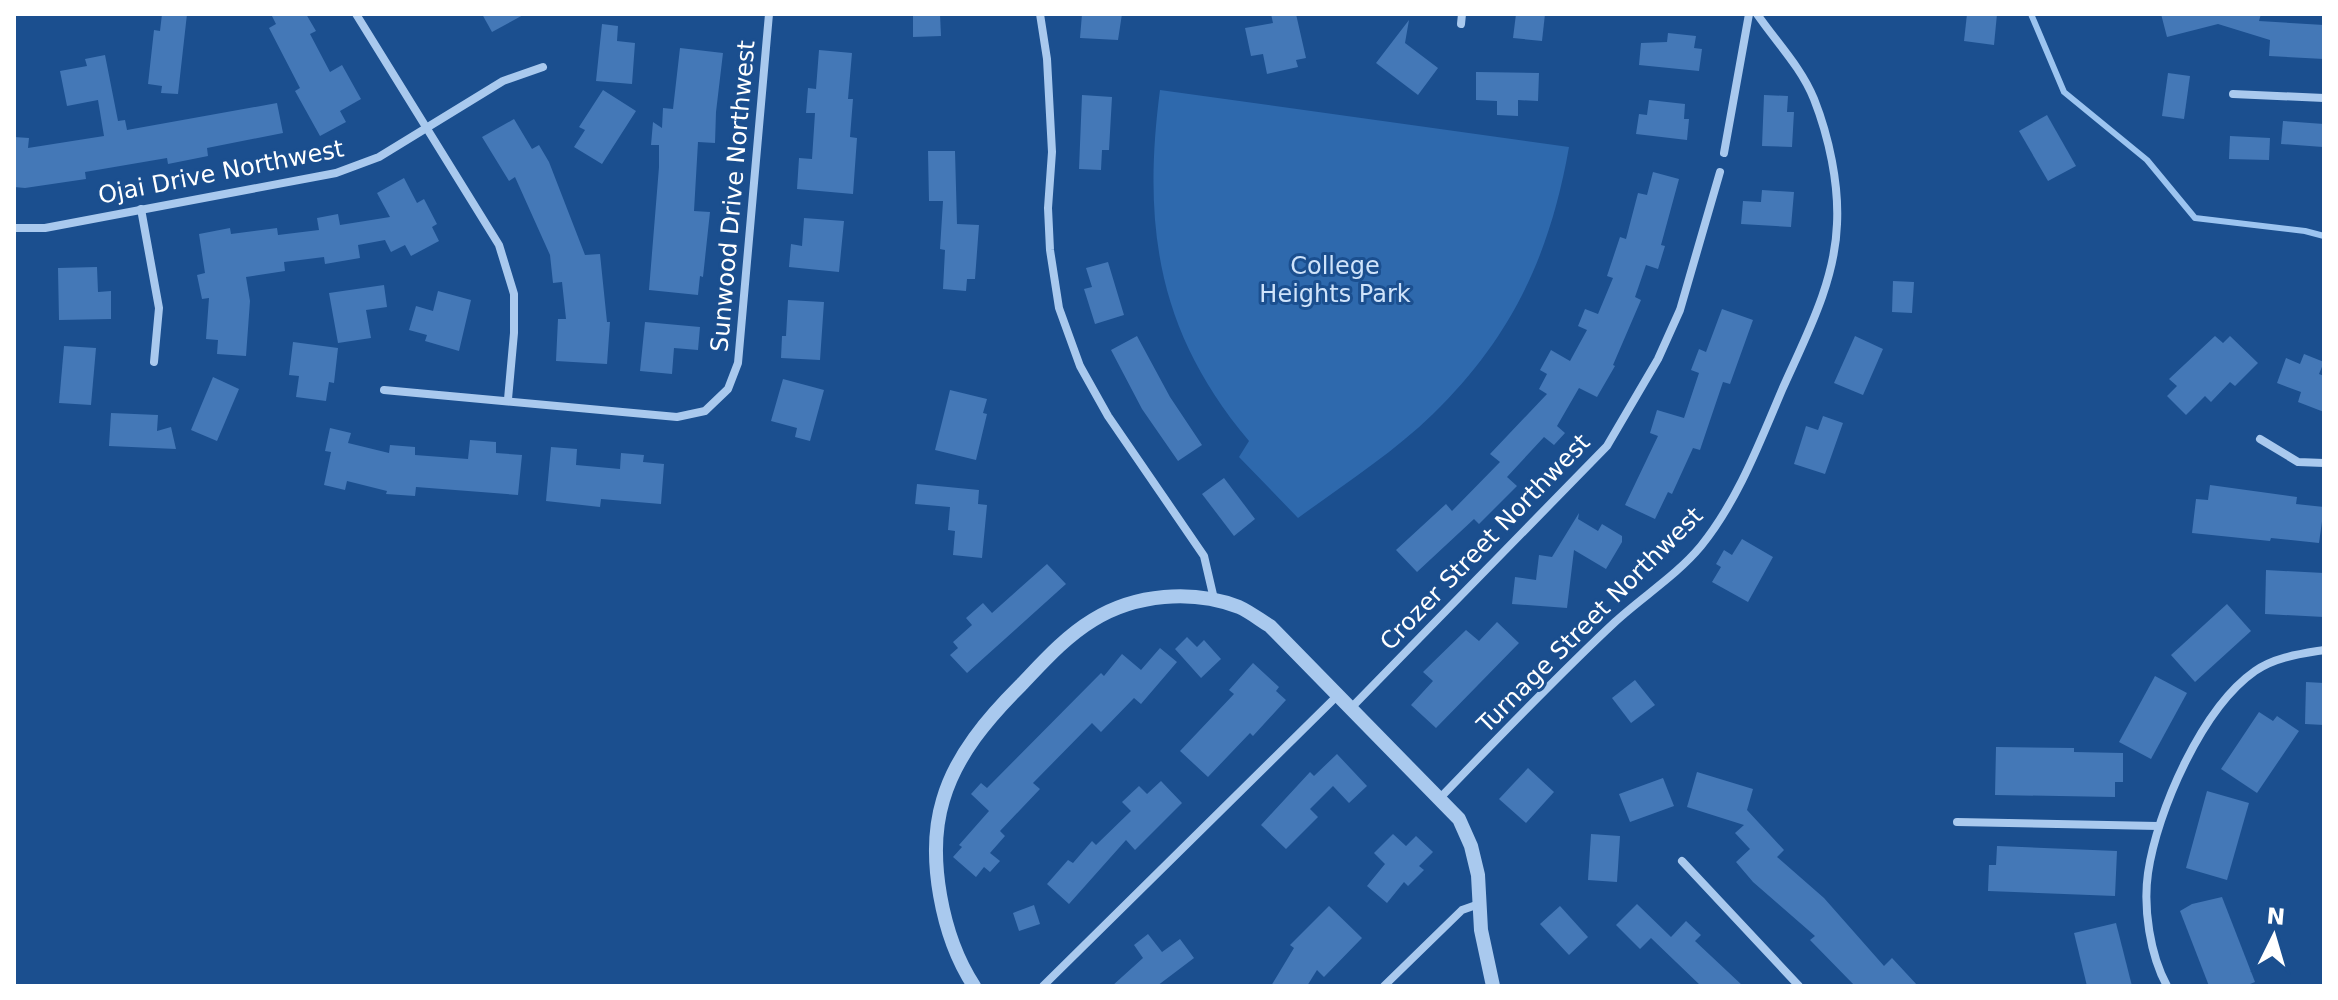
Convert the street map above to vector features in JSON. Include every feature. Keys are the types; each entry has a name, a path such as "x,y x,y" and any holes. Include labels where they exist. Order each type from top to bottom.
{"street":[{"path":"356,14 499,245 514,294 508,399"},
{"name":"Sunwood Drive Northwest","path":"384,390 482,401 508,399 677,417 705,411 728,389 738,363 769,14"},
{"path":"1040,14 1047,59 1052,152 1048,208 1050,250 1059,308 1080,366 1108,416 1204,556 1214,599"},
{"path":"1724,153 1749,14"},
{"name":"Turnage Street Northwest","path":"1439,799 1615,622 1698,549 1723,517 1744,477 1820,302 1833,259 1837,224 1835,181 1828,149 1814,99 1793,59 1757,14"},
{"name":"Ojai Drive Northwest","path":"14,228 45,228 336,173 379,157 503,81 543,67"},
{"path":"2233,94 2324,98"},
{"name":"Crozer Street Northwest","path":"1351,708 1607,446 1658,359 1680,310 1720,172"},
{"path":"141,209 159,308 154,362"},
{"path":"2260,439 2298,462 2324,463"},
{"path":"974,986 954,950 939,889 938,829 942,801 966,750 1002,704 1063,643 1093,620 1142,600 1186,597 1214,599 1242,608 1270,626 1459,819 1471,846 1478,875 1481,930 1493,986"},
{"path":"2167,986 2152,946 2147,875 2158,826 2194,748 2207,724 2234,690 2254,672 2290,655 2324,650"},
{"path":"1043,986 1338,695"},
{"path":"1957,822 2158,826"},
{"path":"1682,861 1799,986"},
{"path":"1384,986 1462,910 1479,904"}],"green space":[{"name":"College Heights Park","path":"1160,90 1569,147 1551,223 1538,259 1524,292 1485,355 1461,385 1418,428 1298,518 1239,457 1249,441 1218,401 1194,360 1176,319 1156,233 1155,140"}],"building":[{"path":"162,14 187,14 178,94 161,93 162,86 148,84 154,30 160,31"},
{"path":"271,14 306,14 316,31 310,34 330,72 342,65 361,99 340,111 346,122 320,136 295,91 300,88 269,28 276,24"},
{"path":"482,14 525,14 492,32"},
{"path":"913,14 940,14 941,36 913,37"},
{"path":"1082,14 1122,14 1118,40 1080,38"},
{"path":"1271,14 1296,14 1306,58 1296,60 1298,67 1267,74 1263,54 1251,56 1245,28 1273,23"},
{"path":"1516,14 1545,14 1542,41 1513,38"},
{"path":"1967,14 1997,14 1994,45 1964,41"},
{"path":"2161,14 2261,14 2259,21 2324,25 2324,59 2269,56 2270,40 2218,24 2167,37"},
{"path":"1409,20 1405,43 1438,68 1418,95 1376,63"},
{"path":"602,24 618,26 617,41 635,43 632,84 596,81"},
{"path":"1668,33 1696,36 1694,48 1702,49 1699,71 1639,65 1641,43 1667,42"},
{"path":"680,48 723,53 715,143 698,142 694,211 710,212 698,295 649,290 659,167 659,145 651,145 653,122 662,128 663,108 673,109"},
{"path":"819,50 852,53 848,99 853,99 850,137 857,138 853,194 797,189 799,158 812,159 815,113 806,113 808,88 816,89"},
{"path":"105,55 118,121 125,120 127,130 277,103 283,133 207,148 208,156 168,164 167,158 85,172 86,179 14,187 14,137 29,138 28,148 104,136 98,100 67,106 60,71 87,66 85,59"},
{"path":"1476,72 1539,73 1538,101 1518,100 1518,116 1497,115 1497,101 1476,100"},
{"path":"2168,73 2190,76 2184,119 2162,116"},
{"path":"603,90 636,111 602,164 574,147 585,130 579,127"},
{"path":"1082,95 1112,97 1109,150 1102,150 1101,170 1079,169"},
{"path":"1764,95 1788,96 1787,112 1794,112 1792,147 1762,146"},
{"path":"1649,100 1685,104 1684,119 1689,119 1687,140 1636,134 1639,114 1647,115"},
{"path":"2047,115 2076,166 2048,181 2019,131"},
{"path":"514,119 532,149 539,145 549,162 585,255 600,254 607,322 610,322 607,364 556,361 558,319 566,319 562,282 553,283 550,255 515,177 509,181 482,137"},
{"path":"2283,121 2324,124 2323,147 2281,144"},
{"path":"2230,136 2270,138 2269,160 2229,159"},
{"path":"928,151 955,151 957,224 979,225 975,279 967,279 966,291 943,289 945,250 940,249 943,201 929,201"},
{"path":"1653,172 1679,179 1661,245 1665,246 1658,269 1646,265 1635,297 1641,300 1615,366 1597,397 1579,388 1557,426 1565,433 1554,445 1544,437 1507,477 1517,486 1479,524 1474,519 1417,572 1396,550 1446,504 1452,511 1500,462 1490,454 1547,394 1539,389 1547,374 1540,370 1551,350 1570,361 1587,330 1578,326 1585,309 1598,314 1613,278 1607,276 1620,237 1626,239 1638,193 1647,195"},
{"path":"404,178 417,203 424,199 437,224 432,227 439,241 411,256 405,245 391,252 385,240 358,245 360,258 325,264 324,257 284,262 285,271 246,277 250,301 246,356 217,354 218,340 206,339 209,298 202,299 197,275 205,273 199,234 230,228 231,234 277,228 278,235 319,230 317,218 338,214 340,225 390,217 377,193"},
{"path":"1762,190 1794,192 1791,227 1741,224 1743,201 1761,202"},
{"path":"804,218 844,221 839,272 789,267 791,244 802,246"},
{"path":"1108,262 1124,315 1095,324 1084,289 1092,287 1086,268"},
{"path":"97,267 98,292 111,291 111,319 59,320 58,268"},
{"path":"1893,281 1914,282 1912,313 1892,312"},
{"path":"384,285 387,307 366,310 371,338 338,343 329,293"},
{"path":"438,291 471,300 459,351 425,341 427,335 409,330 416,306 433,311"},
{"path":"788,300 824,302 820,360 781,358"},
{"path":"1722,309 1753,320 1730,384 1723,382 1700,450 1693,448 1672,494 1668,492 1655,519 1625,505 1658,436 1650,433 1657,410 1684,418 1699,373 1691,370 1699,349 1706,352"},
{"path":"645,322 700,327 698,350 674,348 672,374 640,371"},
{"path":"1137,336 1170,397 1202,445 1178,461 1142,409 1111,350"},
{"path":"1855,336 1883,349 1863,395 1834,383"},
{"path":"2215,336 2223,343 2230,336 2258,363 2235,386 2230,382 2211,402 2205,396 2186,415 2167,396 2177,386 2169,379"},
{"path":"293,342 338,348 334,383 329,382 326,401 296,397 299,376 289,375"},
{"path":"64,346 96,348 91,405 59,403"},
{"path":"2304,354 2324,362 2319,374 2324,376 2324,412 2298,402 2301,392 2277,383 2286,358 2300,364"},
{"path":"213,377 239,389 217,441 191,430"},
{"path":"783,379 824,390 810,441 795,437 797,428 771,421"},
{"path":"950,390 987,399 983,413 987,414 976,460 935,450"},
{"path":"111,413 158,415 157,431 171,427 176,449 109,446"},
{"path":"1823,416 1843,423 1825,474 1794,464 1806,426 1818,430"},
{"path":"330,428 351,433 348,443 389,453 390,445 415,447 415,455 468,459 470,440 496,442 496,453 522,455 518,495 416,487 415,496 386,494 387,491 347,481 345,490 324,485 331,452 325,451"},
{"path":"551,447 577,449 576,465 620,469 621,453 644,455 643,462 664,464 661,504 601,499 600,507 546,501"},
{"path":"1224,478 1255,519 1234,536 1202,494"},
{"path":"917,484 979,490 978,504 987,505 982,558 953,555 955,531 948,530 950,507 915,504"},
{"path":"2210,485 2297,497 2296,504 2324,507 2319,543 2192,533 2196,499 2208,500"},
{"path":"1579,513 1578,519 1598,531 1602,524 1622,536 1622,542 1606,569 1574,550 1567,608 1512,604 1515,577 1536,580 1539,555 1552,557"},
{"path":"1742,539 1773,557 1748,602 1712,582 1721,567 1716,564 1724,550 1732,555"},
{"path":"1047,564 1066,584 967,673 950,655 958,648 953,642 972,625 966,618 983,603 992,613"},
{"path":"2266,570 2324,573 2324,617 2265,614"},
{"path":"2227,604 2251,631 2195,682 2171,655"},
{"path":"1497,622 1519,643 1436,728 1411,705 1433,681 1423,672 1466,630 1479,641"},
{"path":"1187,637 1197,647 1204,640 1221,659 1201,678 1175,649"},
{"path":"1160,648 1177,662 1141,704 1134,698 1101,732 1092,723 1033,783 1040,789 1000,831 1005,836 990,853 1000,861 990,872 984,867 976,877 953,857 962,847 959,845 989,811 971,794 981,783 987,788 1101,673 1104,676 1122,654 1141,670"},
{"path":"1253,663 1279,687 1276,691 1286,700 1253,736 1250,733 1208,777 1180,751 1234,694 1229,690"},
{"path":"2155,676 2187,693 2151,759 2119,742"},
{"path":"1635,680 1655,705 1631,723 1612,698"},
{"path":"2306,682 2324,683 2324,725 2305,724"},
{"path":"2259,712 2273,721 2277,716 2299,731 2257,793 2221,769"},
{"path":"1996,747 2074,748 2074,752 2123,753 2123,782 2115,782 2115,797 1995,795"},
{"path":"1337,754 1367,786 1349,803 1333,786 1310,809 1318,817 1286,849 1261,825 1310,772 1314,776"},
{"path":"1528,768 1554,792 1526,823 1499,799"},
{"path":"1697,772 1753,789 1747,810 1784,850 1777,857 1824,898 1884,966 1892,958 1918,986 1855,986 1810,940 1815,936 1753,882 1736,862 1750,849 1735,833 1744,825 1687,807"},
{"path":"1663,778 1674,806 1630,822 1619,794"},
{"path":"1161,781 1182,803 1135,850 1126,840 1069,904 1047,884 1068,860 1073,863 1092,841 1096,845 1131,811 1122,802 1139,786 1147,794"},
{"path":"2207,791 2249,803 2227,880 2186,868"},
{"path":"1393,834 1406,846 1416,836 1433,852 1419,866 1424,870 1408,886 1404,882 1387,903 1367,886 1385,864 1374,853"},
{"path":"1591,834 1620,836 1617,882 1588,880"},
{"path":"1997,846 2117,851 2115,896 1988,891 1989,865 1996,865"},
{"path":"2222,897 2255,982 2245,986 2209,986 2180,911 2192,904"},
{"path":"1637,904 1671,937 1686,921 1701,935 1695,941 1743,986 1701,986 1651,938 1640,949 1616,925"},
{"path":"1034,905 1040,924 1019,931 1013,913"},
{"path":"1329,906 1362,938 1324,977 1317,970 1307,986 1271,986 1294,948 1290,945"},
{"path":"1560,906 1588,937 1569,955 1540,924"},
{"path":"2116,923 2132,986 2087,986 2074,933"},
{"path":"1148,934 1162,952 1180,939 1194,958 1157,986 1112,986 1143,958 1134,945"}],"waterway":[{"path":"2031,14 2064,92 2147,160 2195,218 2324,236"}]}
